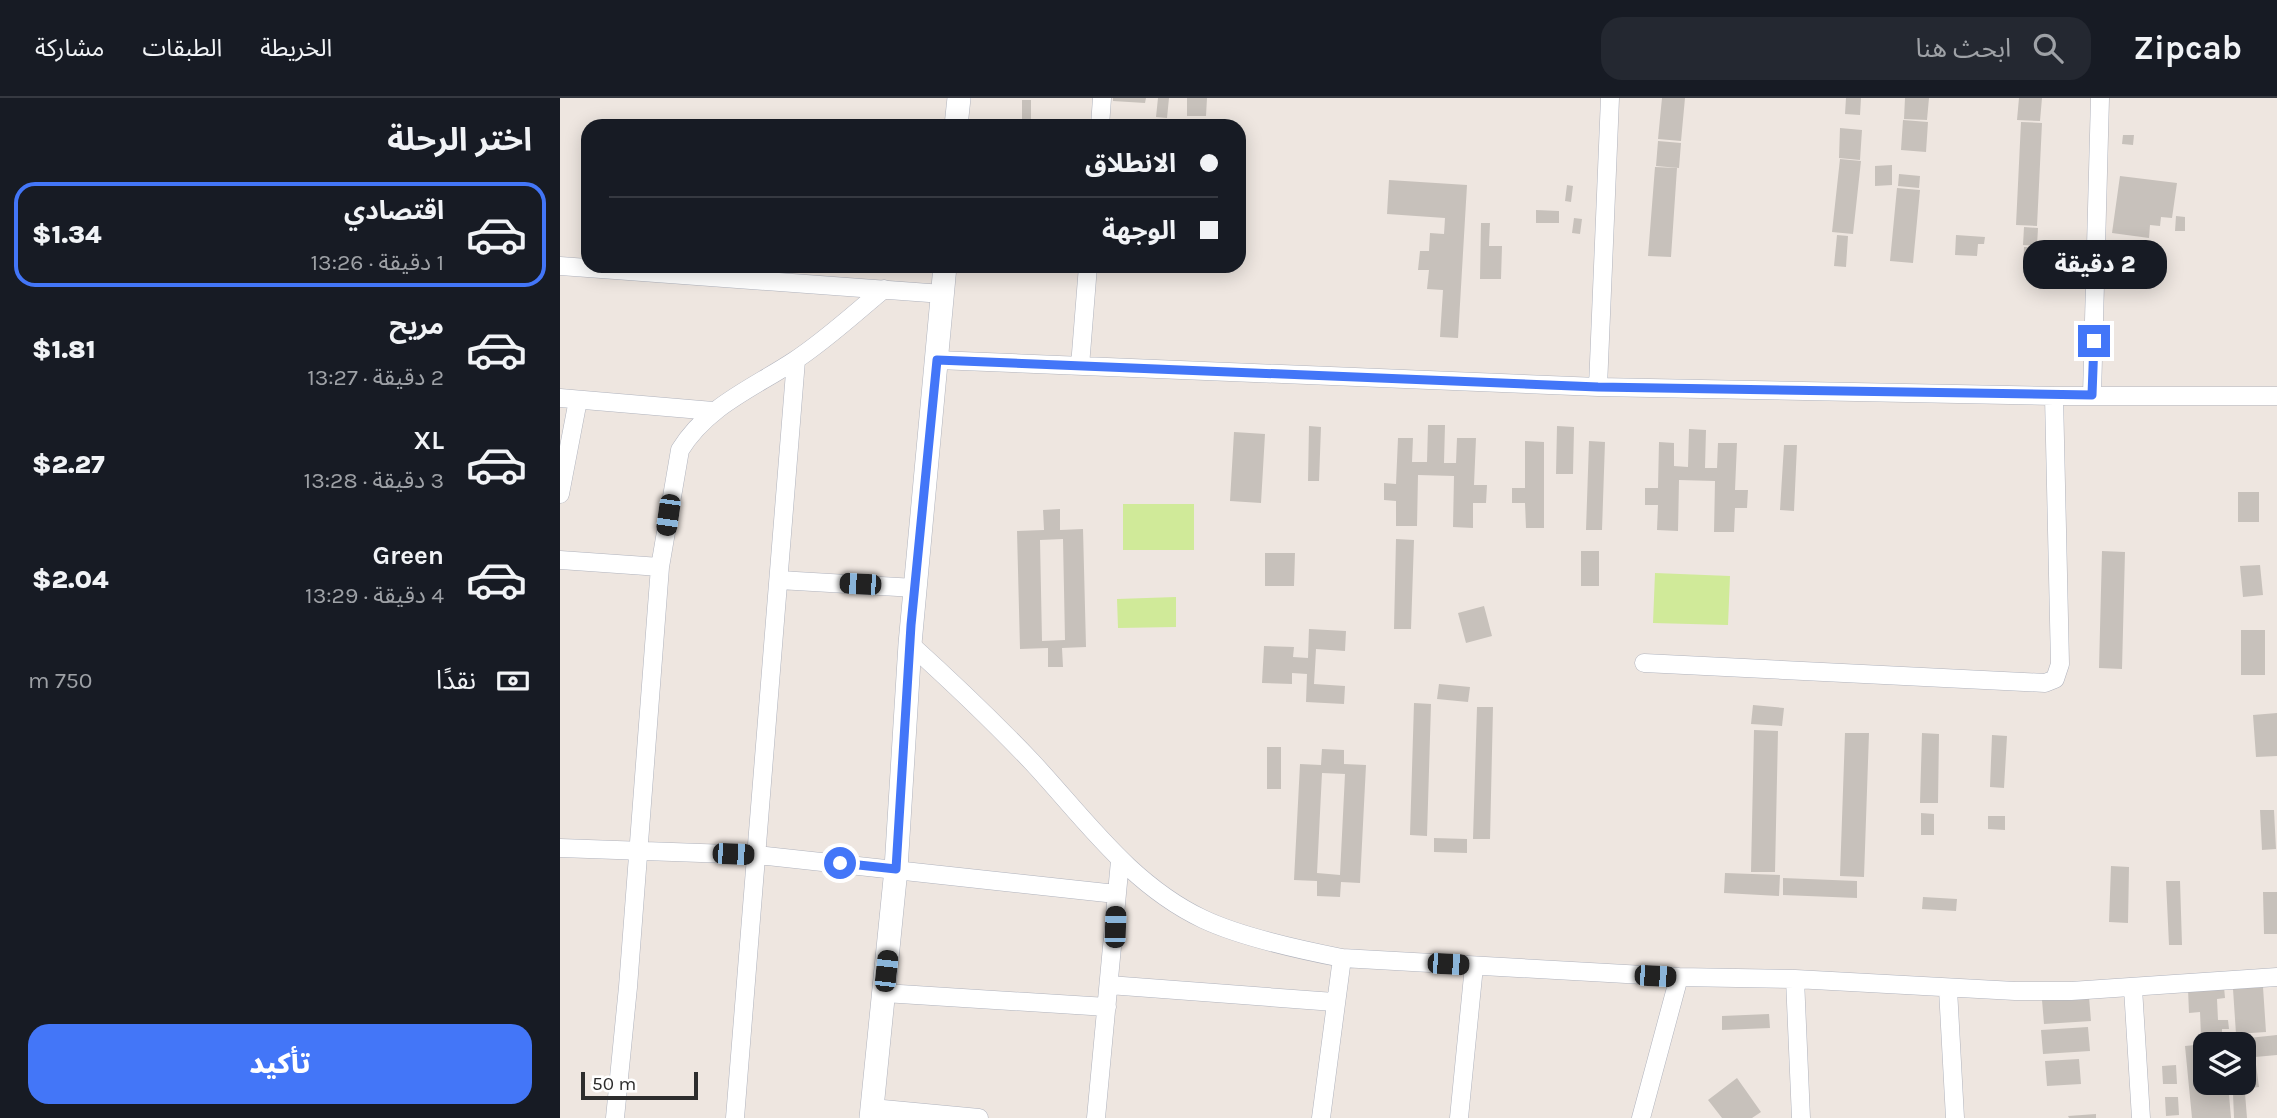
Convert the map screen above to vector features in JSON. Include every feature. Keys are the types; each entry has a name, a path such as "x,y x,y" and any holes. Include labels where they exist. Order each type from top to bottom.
{"street":[{"path":"957,119 959,98"},
{"path":"1100,119 1102,98"},
{"path":"1598,387 1610,98"},
{"path":"2092,395 2100,98"},
{"path":"560,266 581,267"},
{"path":"659,273 943,294"},
{"path":"944,273 910,644 896,869 872,1113 972,1118"},
{"path":"1080,366 1087,273"},
{"path":"615,1118 660,567 680,450 688,435 713,411 796,360 884,289"},
{"path":"735,1118 796,360"},
{"path":"937,360 1598,387 2054,396 2277,396"},
{"path":"1644,663 2045,683 2055,679 2060,664 2054,396"},
{"path":"560,494 569,399 713,411"},
{"path":"560,560 660,567"},
{"path":"779,580 915,588"},
{"path":"910,644 1000,729 1120,860 1155,890 1204,920 1342,958 1679,977 1795,979 1948,989 2071,991 2277,977"},
{"path":"560,848 757,855 1116,894"},
{"path":"1096,1118 1120,860"},
{"path":"1321,1118 1334,1002 1342,958"},
{"path":"1459,1118 1475,966"},
{"path":"1641,1118 1679,977"},
{"path":"1795,979 1801,1118"},
{"path":"1110,985 1334,1002"},
{"path":"2133,988 2141,1118"},
{"path":"1948,989 1955,1118"},
{"path":"884,993 1108,1007"}],"green space":[{"path":"1123,504 1194,504 1194,550 1123,550"},
{"path":"1655,573 1730,576 1728,625 1653,623"},
{"path":"1176,597 1176,627 1118,628 1117,599"}],"building":[{"path":"1113,98 1146,98 1145,103 1113,101"},
{"path":"1158,98 1169,98 1167,118 1156,117"},
{"path":"1187,98 1207,98 1206,116 1187,116"},
{"path":"1662,98 1685,98 1681,141 1658,139"},
{"path":"1846,98 1861,98 1860,115 1845,114"},
{"path":"1905,98 1929,98 1927,120 1904,119"},
{"path":"2019,98 2042,98 2040,121 2017,120"},
{"path":"1022,100 1031,100 1031,119 1022,119"},
{"path":"1903,120 1928,122 1926,152 1901,150"},
{"path":"2021,122 2042,123 2037,226 2016,225"},
{"path":"1840,128 1862,130 1860,160 1839,158"},
{"path":"2123,135 2134,135 2133,145 2122,144"},
{"path":"1658,141 1681,143 1679,168 1656,166"},
{"path":"1840,159 1861,161 1853,234 1832,232"},
{"path":"1892,165 1892,185 1875,186 1875,166"},
{"path":"1655,167 1677,168 1671,257 1648,256"},
{"path":"1899,174 1920,176 1919,188 1898,186"},
{"path":"2120,176 2177,183 2172,218 2161,217 2160,226 2150,225 2149,238 2112,233"},
{"path":"1389,180 1467,185 1458,338 1440,337 1443,290 1427,289 1429,270 1418,270 1420,251 1429,251 1430,233 1444,234 1445,218 1387,214"},
{"path":"1567,185 1573,186 1571,202 1565,201"},
{"path":"1897,188 1920,190 1913,263 1890,261"},
{"path":"1536,210 1559,211 1559,223 1536,223"},
{"path":"2176,216 2185,217 2185,231 2175,231"},
{"path":"1574,218 1582,219 1580,234 1572,233"},
{"path":"1481,223 1490,223 1489,246 1502,246 1501,279 1480,279"},
{"path":"2024,227 2038,228 2037,246 2023,245"},
{"path":"1837,235 1848,236 1846,267 1834,266"},
{"path":"1956,235 1985,237 1984,244 1978,244 1977,256 1955,255"},
{"path":"2024,247 2037,247 2036,268 2023,267"},
{"path":"1428,425 1445,425 1444,463 1456,463 1457,438 1476,438 1474,485 1487,485 1486,503 1473,503 1473,528 1453,527 1454,476 1418,475 1417,526 1396,526 1396,501 1384,500 1384,483 1396,484 1398,438 1413,438 1412,462 1427,462"},
{"path":"1309,426 1321,427 1319,481 1308,481"},
{"path":"1557,426 1574,427 1573,474 1556,474"},
{"path":"1689,429 1706,430 1705,468 1717,468 1718,443 1737,443 1735,490 1748,490 1747,508 1735,508 1734,532 1714,532 1715,481 1679,480 1678,531 1657,530 1658,505 1645,505 1645,488 1658,488 1659,442 1674,443 1674,466 1688,467"},
{"path":"1234,432 1265,434 1261,503 1230,501"},
{"path":"1525,441 1544,442 1544,528 1526,528 1525,503 1512,503 1512,488 1525,488"},
{"path":"1589,441 1605,442 1602,530 1586,530"},
{"path":"1784,445 1797,445 1794,511 1780,510"},
{"path":"2238,492 2259,492 2259,522 2238,522"},
{"path":"1060,509 1060,530 1083,529 1086,647 1062,648 1063,667 1048,667 1048,648 1020,649 1017,531 1044,530 1043,510","holes":["1063,539 1065,640 1042,641 1040,540"]},
{"path":"1396,539 1414,540 1411,629 1394,629"},
{"path":"1581,551 1599,551 1599,586 1581,586"},
{"path":"2102,551 2125,552 2122,669 2099,668"},
{"path":"1265,553 1295,553 1294,586 1265,586"},
{"path":"2260,565 2263,595 2243,597 2240,566"},
{"path":"1484,606 1492,636 1466,643 1458,613"},
{"path":"1309,629 1346,631 1345,651 1316,649 1314,684 1345,686 1344,704 1306,702 1307,674 1292,673 1292,684 1262,683 1264,646 1294,647 1293,657 1308,658"},
{"path":"2241,630 2265,630 2265,675 2241,675"},
{"path":"1439,684 1470,687 1468,702 1437,699"},
{"path":"1414,703 1431,704 1427,836 1410,835"},
{"path":"1753,705 1784,708 1782,726 1751,724"},
{"path":"1477,707 1493,707 1490,839 1473,839"},
{"path":"2277,713 2277,756 2256,757 2253,715"},
{"path":"1754,730 1778,731 1775,872 1751,872"},
{"path":"1845,733 1869,733 1864,877 1840,876"},
{"path":"1922,733 1939,734 1938,803 1920,803"},
{"path":"1992,735 2007,736 2004,788 1990,787"},
{"path":"1267,747 1281,747 1281,789 1267,789"},
{"path":"1322,749 1344,750 1344,764 1366,765 1360,883 1341,882 1340,897 1317,896 1317,881 1294,880 1300,764 1321,765","holes":["1322,773 1345,774 1340,875 1317,873"]},
{"path":"2260,810 2274,810 2276,849 2262,850"},
{"path":"1921,813 1934,814 1934,835 1921,835"},
{"path":"1988,816 2005,816 2005,830 1988,829"},
{"path":"1434,838 1467,839 1467,853 1434,852"},
{"path":"2111,866 2129,867 2128,923 2109,922"},
{"path":"1725,873 1780,875 1779,896 1724,893"},
{"path":"1783,878 1857,881 1857,898 1783,895"},
{"path":"2166,881 2180,881 2182,945 2169,945"},
{"path":"2263,892 2277,892 2277,934 2264,934"},
{"path":"1923,897 1957,899 1956,911 1922,909"},
{"path":"2224,987 2225,998 2217,999 2218,1020 2228,1020 2229,1029 2222,1029 2222,1032 2201,1032 2200,1012 2189,1013 2188,989"},
{"path":"2263,987 2266,1032 2236,1032 2233,989"},
{"path":"2089,997 2091,1021 2044,1024 2042,1000"},
{"path":"1769,1014 1770,1028 1722,1030 1722,1016"},
{"path":"2088,1027 2090,1051 2043,1054 2041,1030"},
{"path":"2277,1035 2277,1055 2256,1057 2256,1037"},
{"path":"2193,1045 2193,1095 2229,1095 2231,1118 2192,1118 2185,1046"},
{"path":"2079,1059 2081,1084 2047,1086 2045,1061"},
{"path":"2256,1064 2259,1087 2256,1087"},
{"path":"2176,1065 2177,1084 2163,1084 2162,1066"},
{"path":"1737,1078 1761,1112 1752,1118 1722,1118 1708,1100"},
{"path":"2233,1095 2245,1095 2247,1118 2234,1118"},
{"path":"2165,1097 2178,1097 2179,1115 2166,1116"},
{"path":"2096,1114 2096,1118 2068,1116"}],"route":[{"path":"840,863 896,869 911,625 937,360 1598,387 2054,396 2092,395 2094,341"}]}
